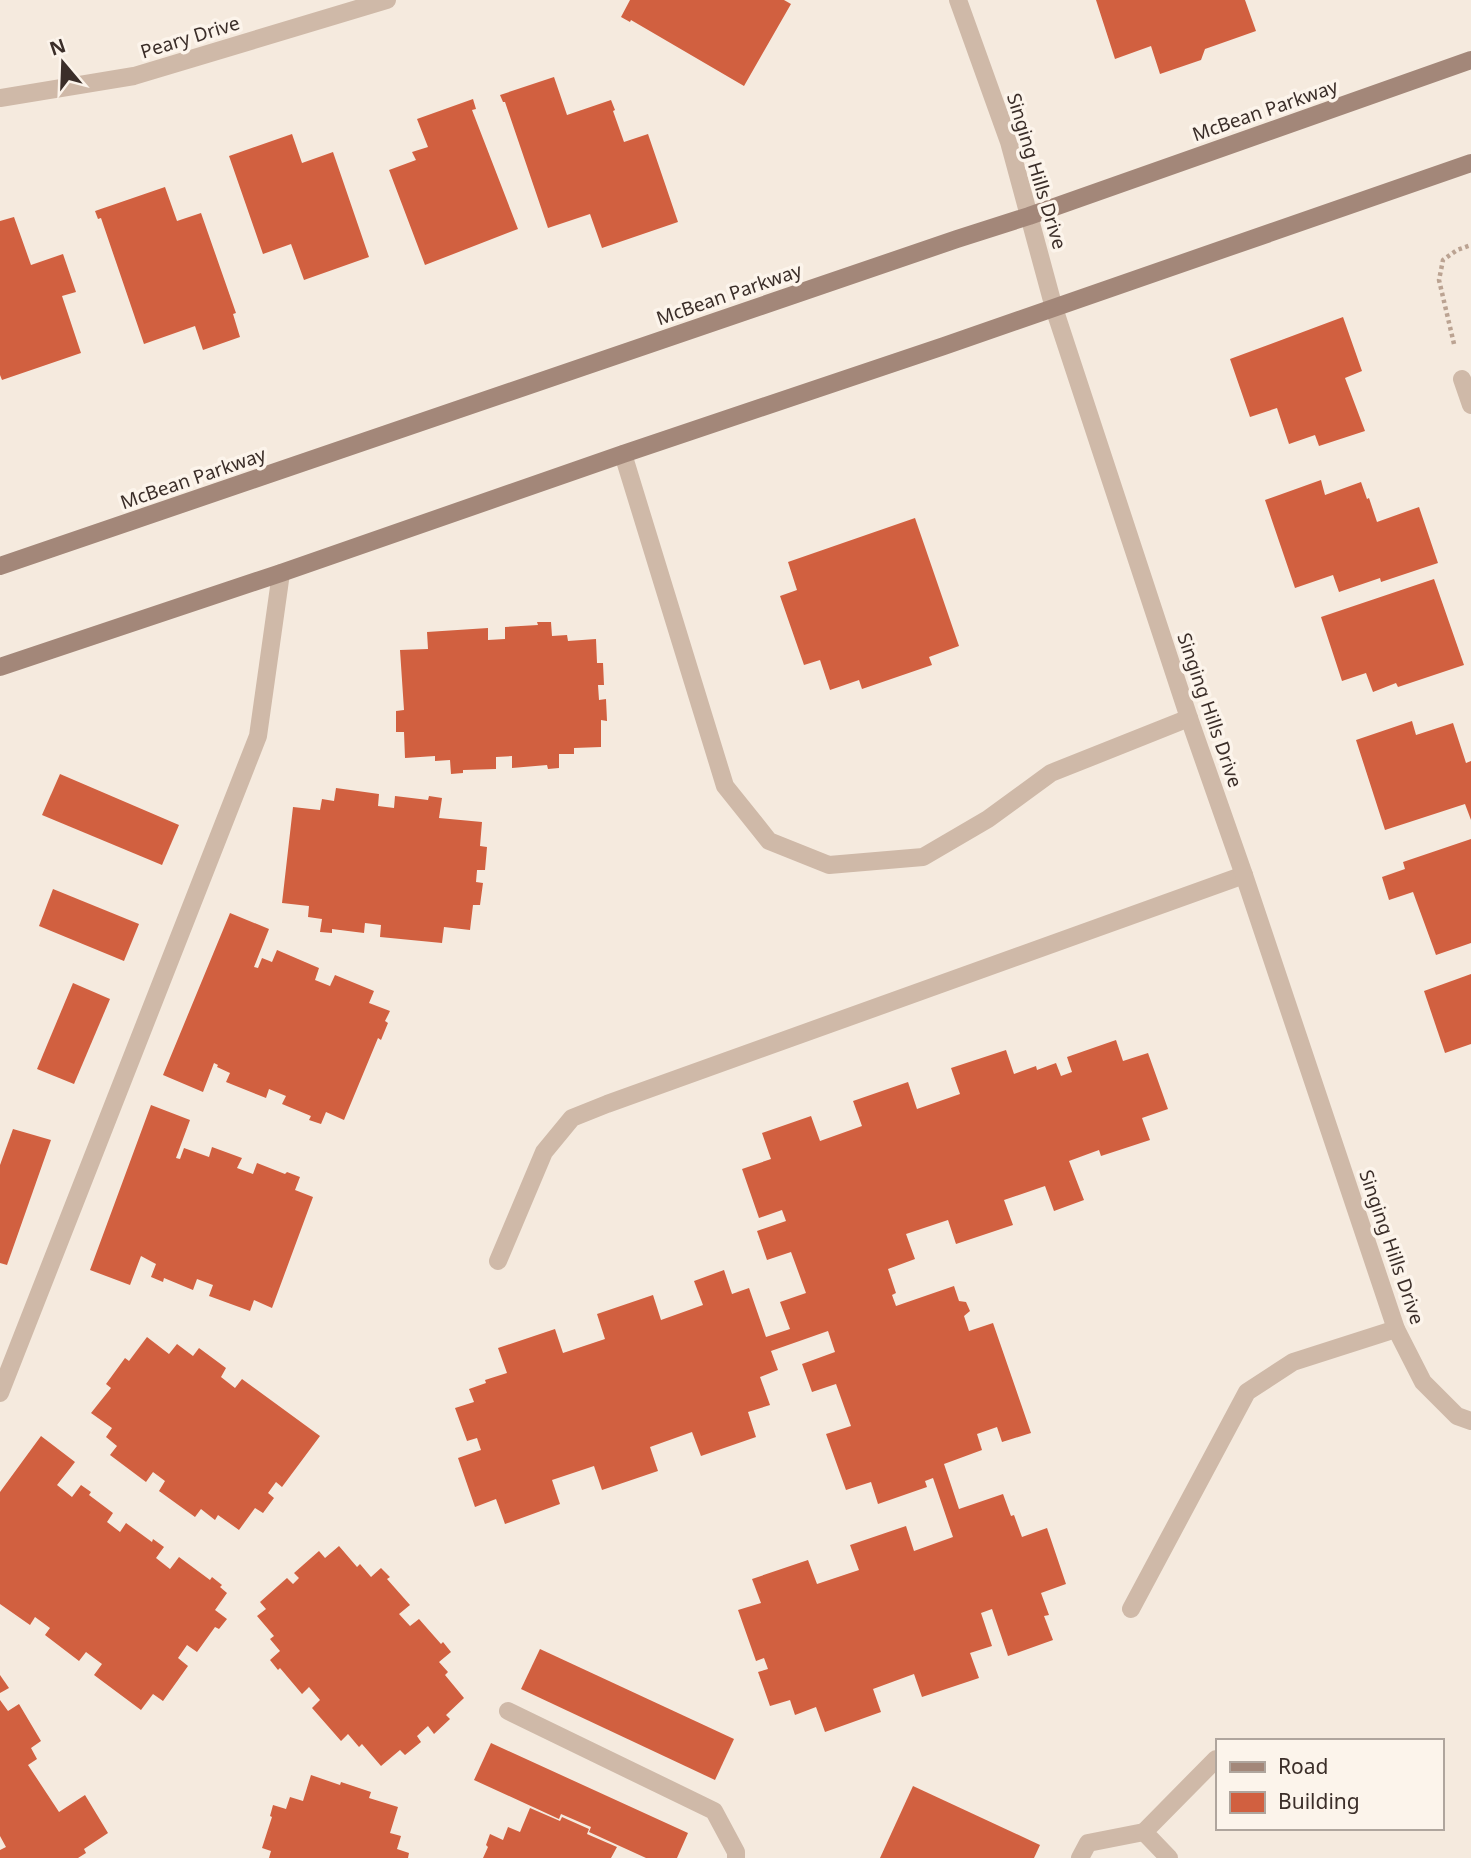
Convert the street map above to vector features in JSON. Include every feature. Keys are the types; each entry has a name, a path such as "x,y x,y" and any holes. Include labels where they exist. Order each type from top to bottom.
{"main road":[{"name":"McBean Parkway","path":"0,566 1029,216 1471,60"},
{"path":"0,667 281,573 1471,163"}],"street":[{"name":"Peary Drive","path":"0,98 134,76 387,0"},
{"name":"Singing Hills Drive","path":"958,0 1009,142 1054,308 1189,718 1396,1329 1423,1382 1464,1419"},
{"path":"1462,379 1471,405"},
{"path":"623,454 725,786 769,841 829,865 922,857 988,819 1051,773 1189,718"},
{"path":"0,1393 258,736 281,573"},
{"path":"498,1261 544,1152 572,1118 1244,874"},
{"path":"1131,1609 1247,1392 1293,1362 1396,1329"},
{"path":"508,1711 713,1811 736,1852 736,1858"},
{"path":"1080,1858 1088,1843 1144,1832 1216,1759"},
{"path":"1144,1832 1169,1858"}],"path":[{"path":"1462,379 1439,280 1443,260 1457,250 1471,245"}],"building":[{"path":"630,0 784,0 791,4 744,86 631,20 630,22 621,17"},
{"path":"1096,0 1245,0 1256,31 1205,49 1201,60 1160,74 1151,46 1115,59"},
{"path":"554,77 567,115 611,100 624,142 648,134 678,222 602,248 590,214 548,228 505,102 500,95"},
{"path":"473,99 476,109 472,110 518,229 425,265 389,170 416,160 412,152 428,147 417,119"},
{"path":"292,134 302,163 333,152 369,257 304,280 291,244 263,254 229,156"},
{"path":"165,187 177,221 201,213 236,313 233,314 240,337 203,350 195,326 144,344 101,218 98,219 95,211"},
{"path":"14,217 31,265 63,254 76,292 62,296 81,353 2,380 0,221"},
{"path":"1343,317 1362,371 1345,378 1365,431 1319,446 1315,435 1289,444 1277,408 1250,417 1230,359"},
{"path":"1321,480 1325,495 1361,482 1377,522 1419,507 1438,563 1381,582 1380,578 1339,592 1333,575 1295,588 1265,500"},
{"path":"915,518 959,646 929,657 932,665 862,689 859,680 830,690 820,660 804,665 780,596 797,590 788,562"},
{"path":"1434,579 1464,665 1398,687 1396,683 1373,692 1366,673 1342,681 1321,617"},
{"path":"537,622 551,622 552,636 567,635 568,641 596,639 597,663 603,663 604,685 598,685 599,700 606,699 607,721 601,720 601,747 574,748 574,754 559,754 559,768 548,769 547,765 512,768 512,756 496,757 496,769 463,770 463,773 451,774 450,760 435,761 435,756 405,758 404,732 396,732 396,711 404,710 400,650 428,649 427,632 488,628 488,640 505,639 505,627 538,625"},
{"path":"1412,721 1416,735 1453,723 1466,763 1471,761 1471,820 1465,804 1385,830 1356,740"},
{"path":"60,774 179,825 162,865 42,815"},
{"path":"336,788 379,794 378,806 394,808 395,796 428,800 429,796 442,798 439,818 482,822 480,846 487,847 485,870 477,870 476,882 483,883 480,905 473,905 470,930 444,927 442,943 380,937 381,925 365,923 364,933 332,929 332,933 320,932 322,919 308,917 309,906 282,903 293,807 320,810 322,799 334,801"},
{"path":"1471,839 1471,943 1436,955 1413,892 1389,900 1382,877 1405,869 1403,862"},
{"path":"53,889 139,924 124,961 39,926"},
{"path":"230,913 269,929 254,967 258,968 262,958 272,962 277,950 319,968 315,980 330,986 335,975 374,991 369,1003 390,1011 381,1040 378,1038 344,1120 326,1112 321,1124 309,1120 311,1116 282,1104 286,1096 269,1089 266,1098 226,1082 230,1073 214,1063 203,1092 163,1075"},
{"path":"1471,974 1471,1044 1445,1053 1424,991"},
{"path":"73,983 110,999 74,1084 37,1069"},
{"path":"1116,1040 1123,1061 1148,1053 1168,1109 1142,1118 1150,1140 1101,1156 1099,1150 1069,1161 1084,1200 1054,1211 1045,1186 1004,1200 1013,1225 956,1244 948,1220 906,1234 915,1259 888,1269 896,1293 892,1295 896,1306 954,1286 959,1301 966,1302 970,1311 964,1316 969,1331 993,1323 1031,1433 1002,1442 997,1427 977,1434 982,1450 944,1464 959,1509 1003,1494 1022,1537 1047,1528 1066,1584 1041,1593 1049,1615 1044,1616 1053,1640 1008,1656 992,1609 981,1613 992,1646 970,1653 979,1678 922,1697 914,1674 873,1689 881,1712 825,1732 816,1707 795,1715 790,1700 770,1706 758,1672 768,1669 764,1658 756,1661 738,1610 761,1603 752,1579 808,1560 817,1584 859,1570 850,1545 906,1526 914,1551 953,1537 933,1478 925,1481 927,1487 878,1504 871,1482 846,1490 826,1434 851,1426 836,1384 812,1392 802,1364 835,1352 828,1331 771,1351 778,1370 760,1377 770,1405 748,1412 756,1437 701,1456 692,1432 650,1447 658,1471 602,1490 594,1466 552,1480 560,1504 505,1524 496,1499 475,1507 458,1458 481,1450 477,1438 467,1441 455,1408 474,1402 469,1389 507,1373 498,1348 555,1329 563,1353 605,1339 597,1314 653,1295 661,1320 703,1305 694,1281 724,1270 732,1294 749,1288 766,1337 790,1329 780,1302 806,1293 791,1252 767,1260 757,1231 786,1221 782,1210 759,1218 742,1169 771,1159 762,1133 811,1116 820,1141 862,1126 853,1101 908,1082 917,1109 960,1094 951,1068 1006,1050 1014,1074 1036,1066 1037,1070 1056,1063 1061,1076 1072,1072 1067,1057"},
{"path":"151,1105 190,1120 176,1158 180,1159 184,1148 209,1157 212,1147 242,1158 237,1168 253,1174 257,1163 300,1177 295,1190 313,1197 272,1308 254,1300 250,1311 209,1296 213,1285 197,1279 193,1290 164,1278 163,1282 151,1277 156,1264 141,1256 130,1285 90,1270"},
{"path":"13,1129 51,1140 7,1265 0,1263 0,1165"},
{"path":"147,1337 169,1354 177,1344 193,1356 199,1348 226,1368 221,1377 235,1388 242,1379 320,1436 282,1487 276,1482 268,1493 274,1498 263,1513 255,1508 239,1530 218,1515 215,1520 201,1509 195,1517 159,1491 165,1481 153,1472 146,1482 110,1455 117,1446 106,1437 112,1428 91,1413 111,1388 106,1384 125,1358 129,1361"},
{"path":"41,1436 75,1462 57,1485 72,1497 81,1485 91,1492 89,1495 113,1513 107,1522 120,1532 126,1523 152,1542 153,1539 164,1547 156,1558 170,1569 179,1557 210,1580 212,1577 227,1593 215,1610 227,1619 219,1629 215,1627 197,1652 187,1645 178,1658 188,1666 163,1701 153,1694 141,1710 94,1675 102,1664 86,1652 79,1661 45,1635 50,1628 35,1617 30,1625 0,1604 0,1492"},
{"path":"339,1546 357,1567 360,1564 371,1577 381,1568 390,1577 387,1579 410,1605 399,1614 410,1626 419,1619 451,1652 439,1662 448,1672 445,1675 464,1698 446,1715 450,1719 434,1734 428,1726 417,1736 421,1742 405,1755 400,1750 381,1766 362,1744 359,1747 348,1734 341,1741 312,1708 320,1700 309,1687 302,1694 280,1668 278,1670 270,1660 280,1651 270,1639 274,1636 257,1616 266,1609 260,1602 287,1578 293,1584 299,1578 294,1573 319,1551 325,1558"},
{"path":"540,1649 734,1739 715,1780 521,1689"},
{"path":"0,1675 9,1688 0,1693"},
{"path":"0,1700 8,1711 19,1704 41,1741 31,1748 37,1759 28,1765 59,1812 85,1795 108,1833 84,1849 86,1853 78,1858 0,1858 0,1850 6,1847 0,1836"},
{"path":"491,1743 688,1833 677,1858 646,1858 589,1832 591,1827 561,1814 559,1819 474,1780"},
{"path":"311,1775 371,1792 369,1798 398,1807 390,1833 401,1836 397,1849 409,1853 408,1858 269,1858 271,1851 262,1848 273,1805 286,1809 290,1797 303,1801"},
{"path":"913,1786 1040,1845 1034,1858 880,1858"},
{"path":"530,1808 560,1821 562,1817 589,1829 587,1834 617,1847 611,1858 483,1858 490,1834 503,1840 508,1827 520,1832"}]}
